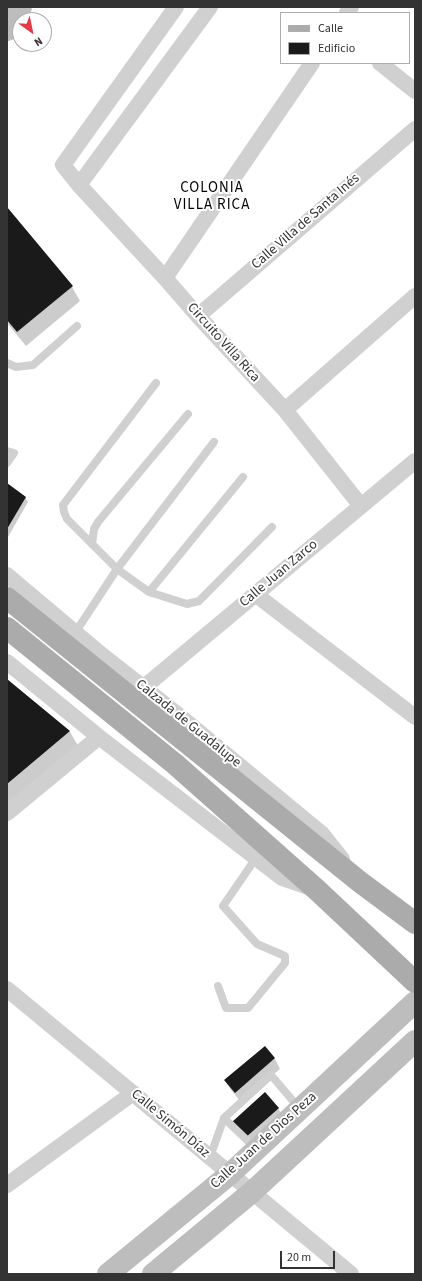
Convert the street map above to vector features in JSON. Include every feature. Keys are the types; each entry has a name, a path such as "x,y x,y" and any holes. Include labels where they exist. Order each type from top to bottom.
{"main road":[{"path":"7,21 20,7"},
{"path":"7,30 20,7"},
{"name":"Calzada de Guadalupe","path":"7,598 360,882 415,923"},
{"path":"7,628 175,764 317,890 415,982"},
{"name":"Calle Juan de Dios Peza","path":"108,1274 230,1174 415,1002"},
{"name":"Calle Juan de Dios Peza","path":"154,1274 252,1192 415,1041"}],"street":[{"name":"Circuito Villa Rica","path":"176,7 63,165 79,185 285,410 361,506"},
{"path":"79,185 207,8"},
{"path":"165,278 311,64"},
{"path":"381,64 415,91"},
{"name":"Calle Villa de Santa Inés","path":"198,316 415,129"},
{"path":"285,410 415,296"},
{"name":"Calle Juan Zarco","path":"143,688 361,506 413,467"},
{"name":"Calzada de Guadalupe","path":"7,575 75,633 177,714 322,834 360,882"},
{"path":"255,594 415,717"},
{"path":"7,662 99,737 282,878 317,890"},
{"path":"7,813 99,737"},
{"name":"Calle Simón Díaz","path":"7,989 252,1192 345,1272"},
{"path":"7,1185 133,1093"}],"lane":[{"path":"7,363 16,367 33,365 77,326"},
{"path":"156,384 63,505 67,520 117,569 149,592 187,604 199,601 272,527"},
{"path":"92,544 94,529 98,522 188,414"},
{"path":"75,633 117,569 214,442"},
{"path":"7,451 14,453 7,463"},
{"path":"149,592 243,477"},
{"path":"218,986 226,1008 248,1008 285,963 285,956 257,944 223,906 256,858"},
{"path":"210,1157 224,1118 271,1075 300,1109"},
{"path":"224,1118 256,1149"}],"building":[{"path":"7,207 73,286 17,332 7,320"},
{"path":"7,483 26,497 7,529"},
{"path":"7,679 70,731 7,784"},
{"path":"265,1046 275,1058 235,1093 224,1080"},
{"path":"265,1092 279,1108 245,1138 232,1122"}],"district":[{"name":"COLONIA VILLA RICA","path":"212,198"}]}
